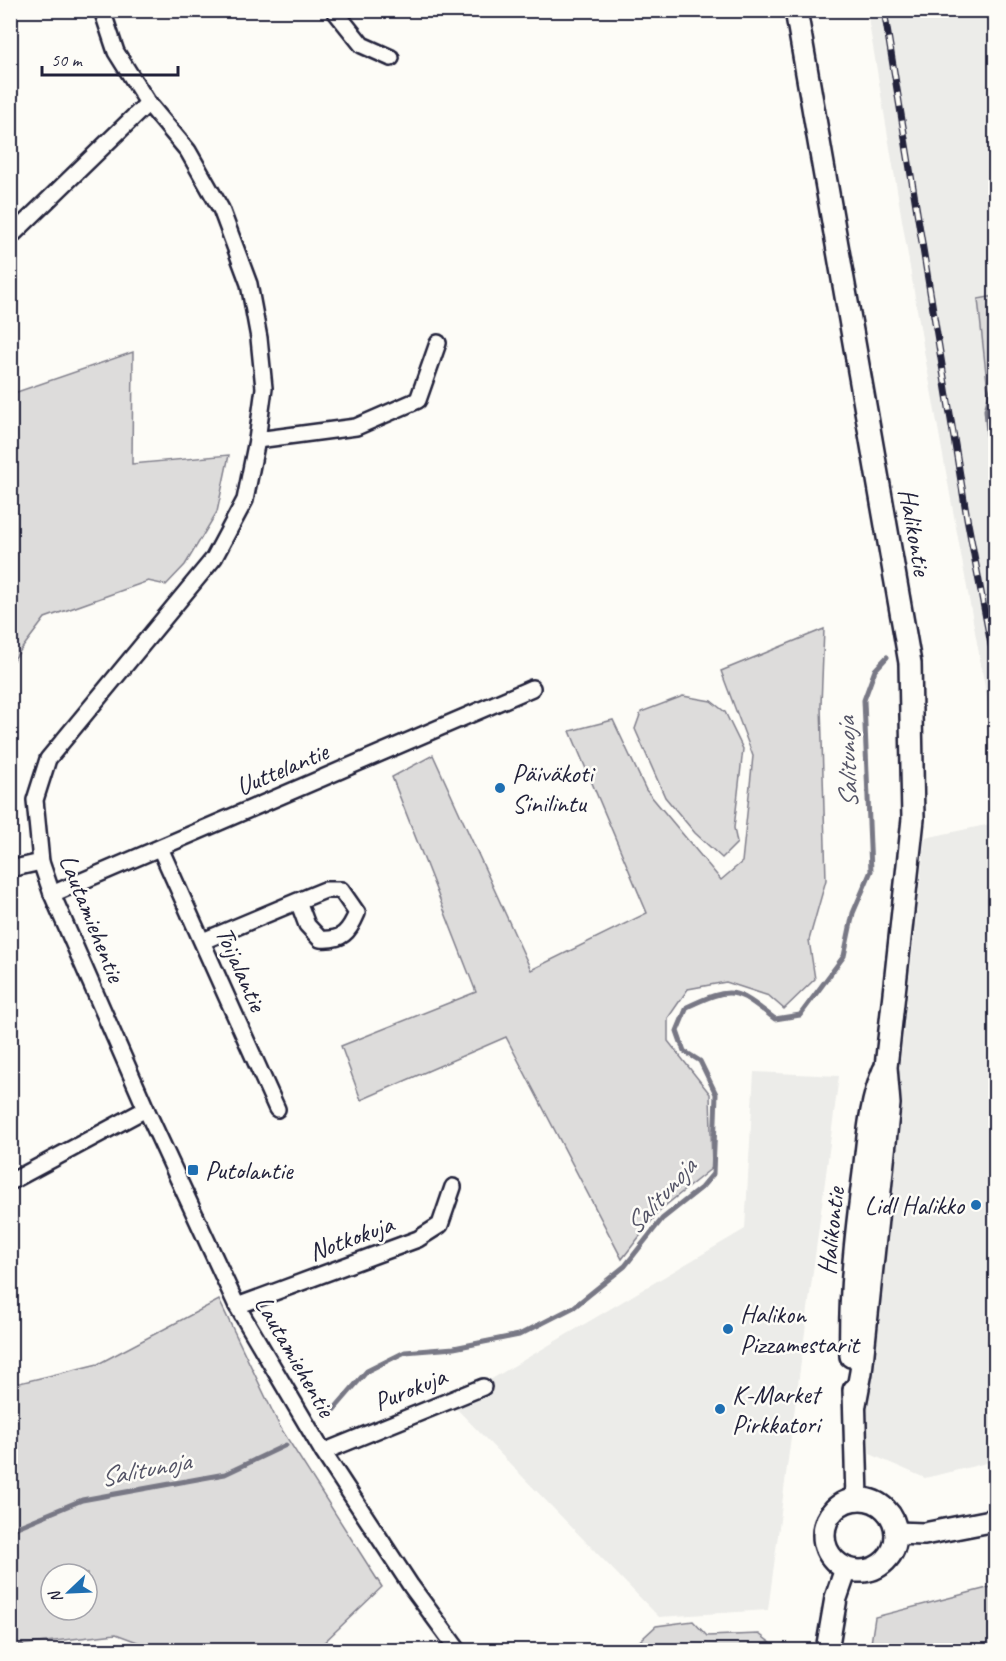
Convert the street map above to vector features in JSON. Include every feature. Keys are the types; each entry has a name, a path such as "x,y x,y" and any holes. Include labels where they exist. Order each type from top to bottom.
{"main road":[{"name":"Halikontie","path":"796,10 910,663 913,819 886,1067 872,1102 852,1277 852,1371 857,1499"},
{"path":"857,1499 879,1504 894,1522 896,1533 892,1551 881,1565 870,1570 846,1569 829,1554 824,1531 835,1509 857,1499"},
{"path":"896,1533 924,1534 996,1520"},
{"path":"827,1650 836,1598 846,1569"}],"street":[{"name":"Lautamiehentie","path":"102,10 116,52 148,103 188,151 221,209 249,284 259,338 264,388 257,440 244,500 214,558 48,759 35,800 41,861 52,894 146,1109 237,1306 322,1452 411,1586 458,1650"},
{"path":"334,10 362,45 391,58"},
{"path":"10,237 148,103"},
{"path":"257,440 356,427 418,400 438,343"},
{"name":"Uuttelantie","path":"52,894 532,688"},
{"name":"Toijalantie","path":"160,848 277,1109"},
{"path":"10,869 41,861"},
{"path":"203,941 298,902"},
{"path":"10,1182 146,1109"},
{"name":"Notkokuja","path":"237,1306 418,1239 440,1225 453,1186"},
{"name":"Purokuja","path":"322,1452 483,1387"}],"shaded area":[{"path":"867,11 995,11 995,742 924,351"},
{"path":"995,296 996,408 990,410 978,299"},
{"path":"133,352 132,464 229,455 217,512 185,565 166,585 148,581 45,618 11,663 11,394"},
{"path":"824,629 821,705 826,880 809,940 815,979 784,1009 769,996 726,982 688,989 668,1018 668,1041 710,1094 712,1168 660,1210 622,1259 506,1037 361,1100 341,1046 476,992 392,777 433,755 531,970 647,913 570,731 613,720 646,790 721,880 742,862 753,756 721,671"},
{"path":"683,696 711,701 725,712 743,749 734,828 737,843 722,858 695,833 665,797 635,729 641,712"},
{"path":"995,823 995,1461 925,1478 870,1454 865,1382 925,838"},
{"path":"754,1072 839,1076 768,1610 659,1617 451,1403 745,1229"},
{"path":"219,1300 280,1427 382,1587 316,1650 159,1650 116,1634 11,1646 11,1385 98,1364"},
{"path":"995,1586 995,1650 870,1650 875,1617"},
{"path":"693,1621 707,1636 759,1634 772,1644 774,1650 630,1650 656,1626"}],"waterway":[{"name":"Salitunoja","path":"996,374 986,410 991,467 996,486"},
{"name":"Salitunoja","path":"330,1414 367,1371 405,1352 454,1348 519,1335 574,1307 625,1266 662,1219 701,1188 713,1174 716,1094 700,1061 684,1051 677,1031 687,1007 725,993 742,996 775,1019 800,1015 844,956 853,913 871,871 864,700 875,670 887,657"},
{"name":"Salitunoja","path":"10,1530 82,1500 225,1474 286,1445"}],"railway":[{"path":"884,10 967,518 996,671"}],"place":[{"name":"Päiväkoti Sinilintu","path":"500,788"},
{"name":"Putolantie","path":"193,1170"},
{"name":"Lidl Halikko","path":"976,1205"},
{"name":"Halikon Pizzamestarit","path":"728,1329"},
{"name":"K-Market Pirkkatori","path":"720,1409"}]}
